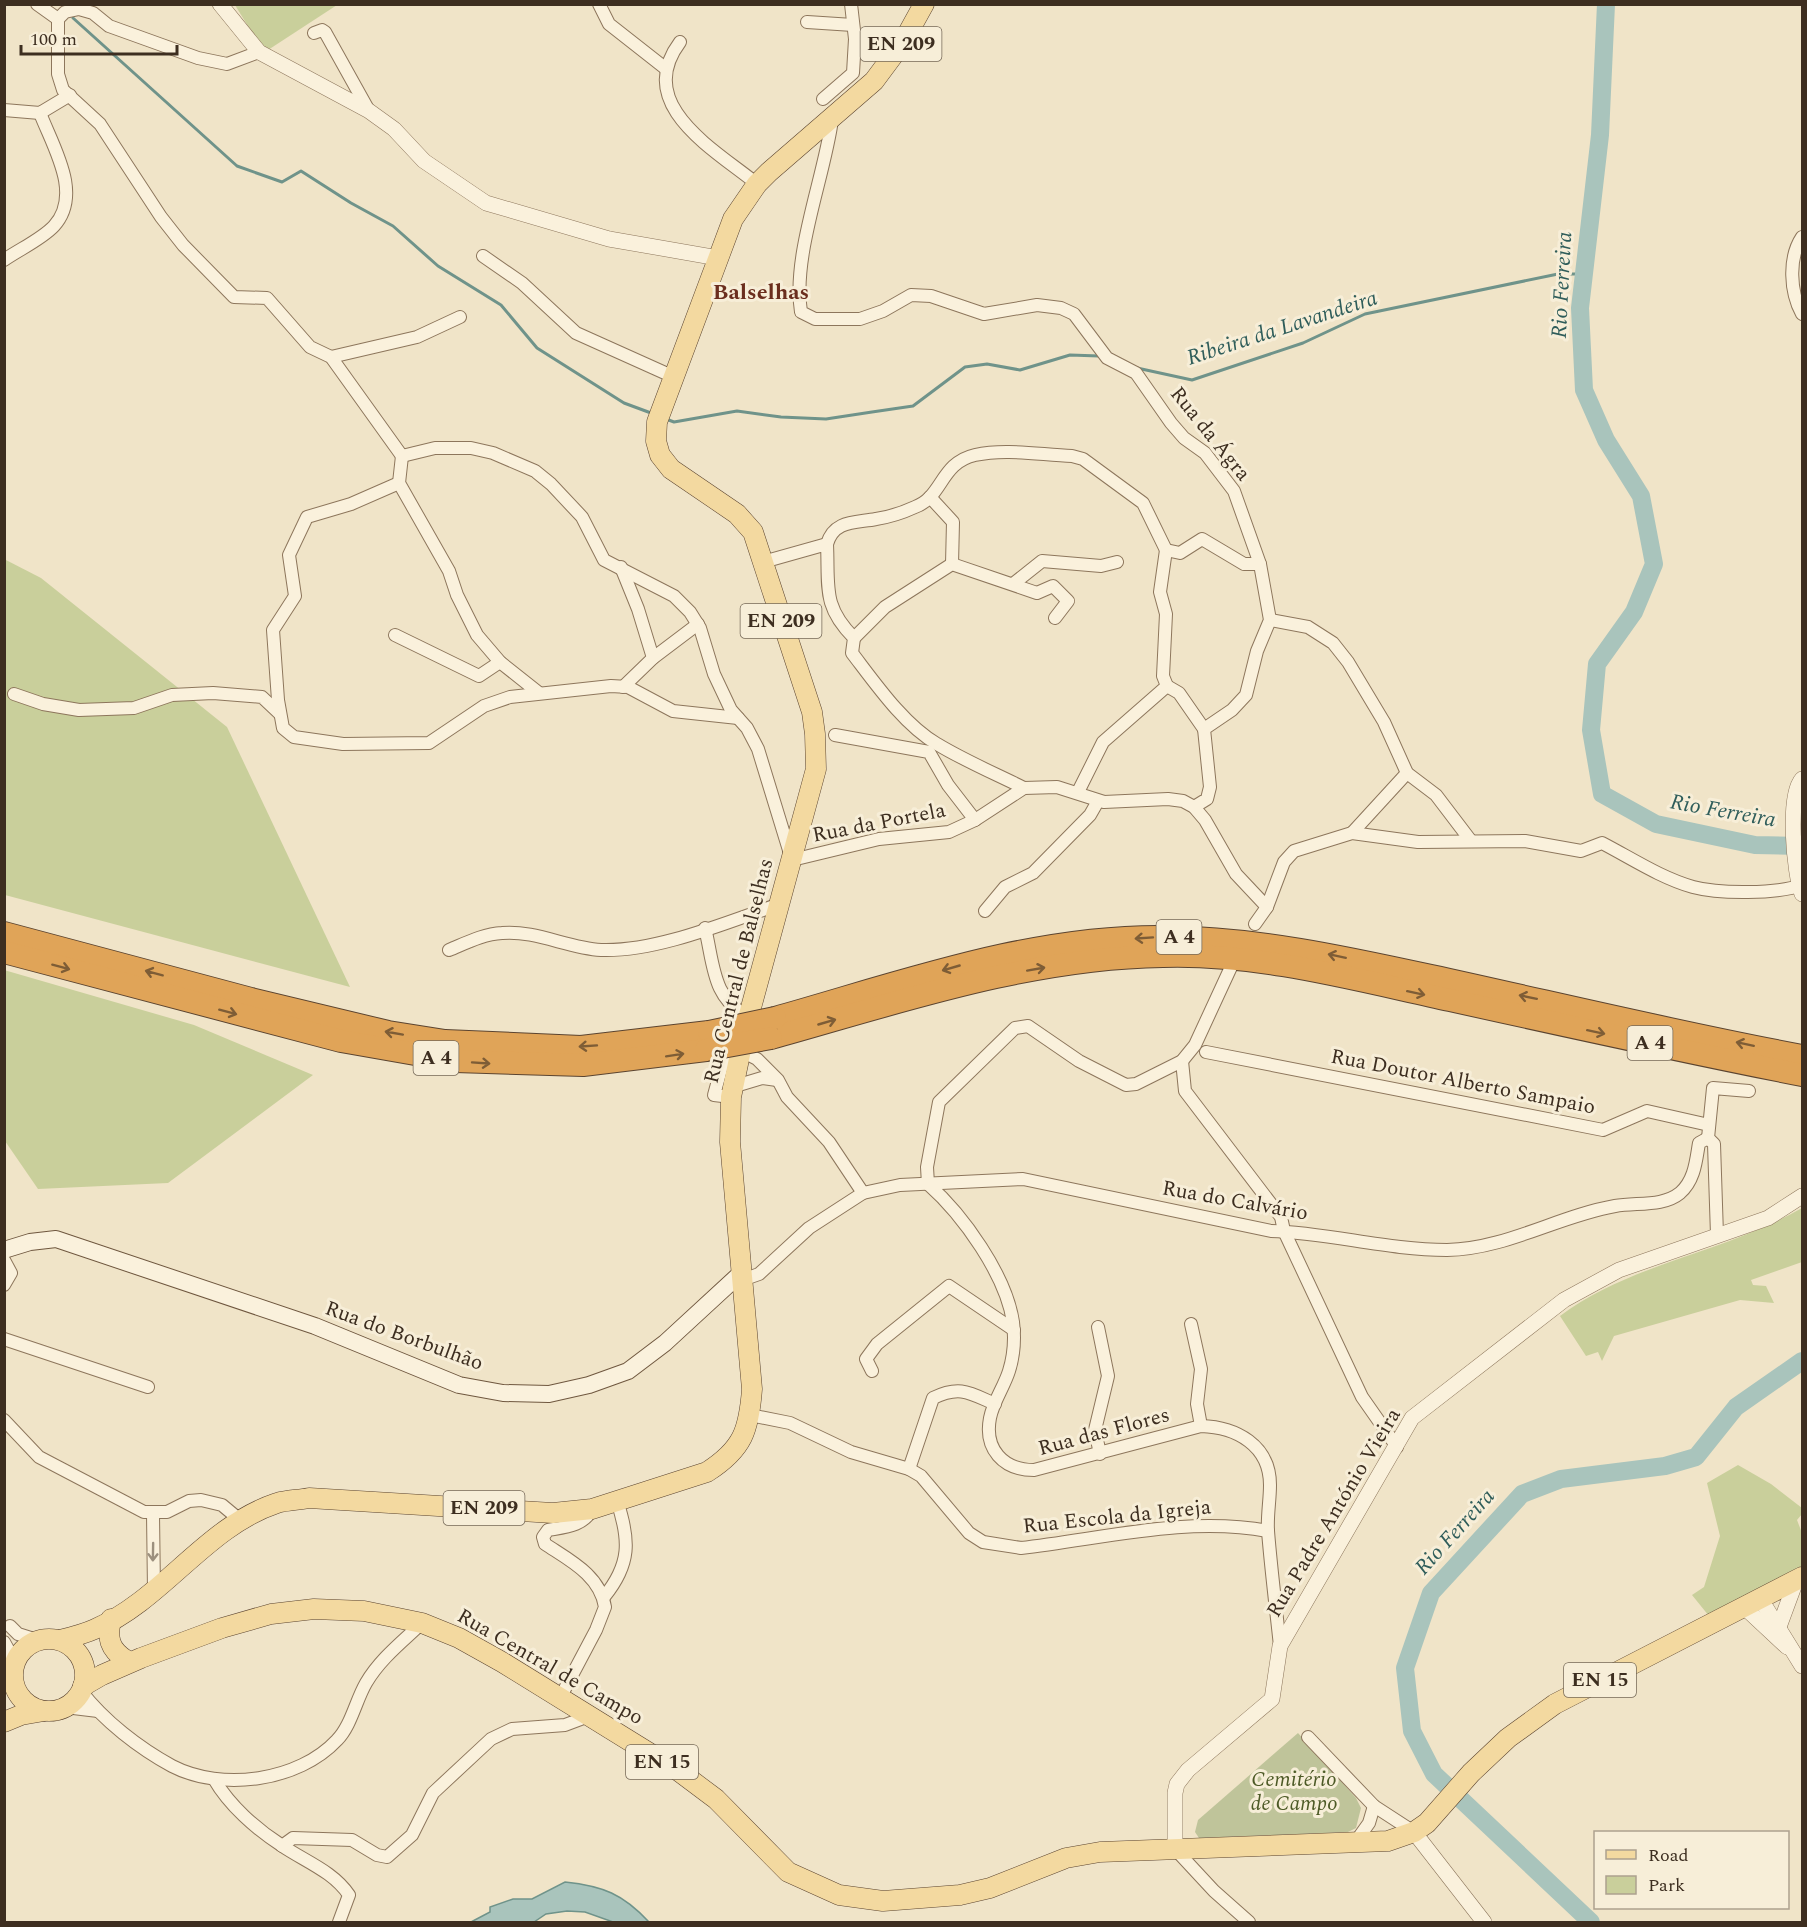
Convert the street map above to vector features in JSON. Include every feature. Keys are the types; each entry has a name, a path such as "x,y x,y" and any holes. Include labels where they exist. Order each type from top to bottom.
{"highway":[{"name":"A 4","path":"4,933 251,999 388,1032 445,1041 581,1047 707,1041"},
{"name":"A 4","path":"773,1028 983,959 1073,943 1164,937 1238,940 1326,954 1803,1056"},
{"name":"A 4","path":"4,952 341,1041 455,1061 583,1065 773,1028 986,978 1077,962 1164,956 1230,958 1331,974 1803,1075"}],"main road":[{"name":"Rua Central de Balselhas","path":"60,1640 104,1624 154,1590 212,1540 240,1520 278,1503 309,1498 553,1513 592,1509 707,1472 716,1467 740,1444 750,1415 752,1389 726,1093 739,1056 742,1014 780,904 816,769 816,734 812,712 753,532 737,514 670,469 658,448 659,416 733,219 757,184 874,81 903,42 924,4"},
{"name":"Rua do Borbulhão","path":"4,1250 30,1242 56,1239 70,1243 315,1326 459,1385 503,1393 549,1395 589,1385 628,1371 714,1302 742,1289"},
{"path":"5,1260 70,1243"},
{"path":"714,1302 742,1289"},
{"name":"Rua Central de Campo","path":"82,1688 134,1659 222,1628 271,1614 314,1609 364,1611 422,1623 459,1638 680,1772 716,1799 788,1872 839,1895 883,1901 960,1895 990,1887 1066,1858 1100,1852 1354,1844 1388,1841 1414,1832 1437,1815 1471,1773 1508,1738 1555,1704 1799,1579"},
{"name":"Rua Central de Balselhas","path":"82,1660 104,1624"},
{"path":"104,1624 109,1644 115,1653 134,1659"},
{"path":"65,1707 6,1721 14,1687 12,1670 21,1651 37,1640 60,1640 72,1647 82,1660 82,1688"},
{"name":"Rua Central de Campo","path":"82,1660 108,1664 134,1659"},
{"path":"14,1687 26,1703 44,1711"},
{"name":"EN 15","path":"65,1707 82,1688"}],"street":[{"path":"37,4 58,19"},
{"path":"220,4 259,52 369,111 394,129 424,161 486,203 609,239 718,258"},
{"path":"599,4 609,24 664,68"},
{"path":"824,99 853,73 855,39 851,4"},
{"path":"259,52 227,64 198,58 109,26 95,9 66,12 58,19 58,74 63,90 100,124 160,217 234,297 267,298 310,346 331,357 402,456 399,483 445,563 457,595 477,635 500,662 539,693"},
{"path":"807,22 853,26"},
{"path":"314,33 322,30 326,32 369,111"},
{"path":"680,42 664,68 668,96 674,113 692,131 757,184"},
{"path":"4,110 40,113 70,95"},
{"path":"4,260 53,227 66,211 69,194 40,113"},
{"name":"Rua da Ágra","path":"832,120 802,266 799,297 801,312 815,319 860,319 883,311 911,295 931,296 984,314 1037,305 1061,308 1074,314 1107,358 1136,373 1171,423 1184,438 1205,453 1234,491 1260,564 1270,620"},
{"path":"1803,237 1794,249 1792,267 1796,304 1803,314"},
{"path":"483,256 522,283 576,333 674,377"},
{"path":"331,357 417,337 460,317"},
{"path":"402,456 435,448 471,448 493,453 535,471 551,484 582,517 604,560 674,596 698,624 720,688 731,710 758,749 792,860"},
{"path":"854,638 838,622 830,607 827,544 830,532 858,520 894,516 927,503 950,467 959,460 976,454 1000,452 1072,456 1083,459 1143,502 1166,550 1160,592 1166,614 1162,676 1167,686 1179,693 1204,729 1210,787 1208,799 1194,807"},
{"path":"399,483 351,504 307,517 290,555 295,596 273,630 280,714 283,728 294,737 343,744 429,742 484,706 510,697 622,687 673,711 738,718"},
{"path":"930,498 953,522 952,564"},
{"path":"1166,550 1180,553 1202,539 1244,564 1260,564"},
{"path":"763,562 827,544"},
{"path":"1013,584 1042,561 1101,566 1117,562"},
{"path":"952,564 1037,593 1053,586 1068,601 1055,618"},
{"path":"952,564 885,607 854,638 852,653 932,748 948,785 975,820"},
{"path":"621,567 653,658"},
{"path":"1204,729 1232,710 1246,695 1257,651 1270,620 1308,627 1333,643 1348,662 1384,722 1407,772 1436,795 1471,841"},
{"path":"622,687 653,658 698,624"},
{"path":"395,635 479,676 500,662"},
{"path":"1078,792 1103,742 1167,686"},
{"path":"14,694 43,704 79,710 134,708 172,695 213,693 262,697 280,714"},
{"path":"835,735 932,748 1024,788 1047,787 1078,792 1098,801 1168,798 1184,801 1194,807 1205,820 1236,874 1267,907"},
{"path":"1352,833 1407,772"},
{"path":"1255,924 1267,907 1284,862 1294,851 1352,833 1418,842 1525,841 1581,851 1602,843 1694,887 1747,891 1802,889 1796,864 1794,808 1799,783 1803,779"},
{"name":"Rua da Portela","path":"792,860 879,839 949,832 975,820 1024,788"},
{"path":"984,911 1005,886 1033,873 1090,816 1098,801"},
{"path":"449,950 479,937 501,933 518,933 602,950 661,942 780,904"},
{"path":"705,928 723,998 742,1014 726,1093"},
{"path":"1014,1330 1012,1318 989,1257 939,1193 928,1184 927,1167 939,1102 1015,1028 1021,1026 1029,1026 1079,1061 1126,1085 1136,1084 1182,1061 1195,1046 1231,967"},
{"name":"Rua Doutor Alberto Sampaio","path":"1206,1052 1603,1130 1647,1111 1709,1125"},
{"path":"739,1056 749,1055 757,1059 778,1080 787,1097 829,1142 863,1193"},
{"path":"1182,1061 1185,1091 1281,1217 1284,1231 1362,1397 1397,1447"},
{"path":"726,1093 762,1077 778,1080"},
{"name":"Rua do Calvário","path":"1717,1235 1714,1144 1708,1138 1713,1088 1749,1091"},
{"name":"Rua do Calvário","path":"742,1289 809,1228 863,1193 900,1185 1023,1179 1236,1225 1449,1250 1488,1244 1614,1206 1668,1201 1682,1192 1692,1176 1699,1143 1708,1138"},
{"name":"Rua Padre António Vieira","path":"1280,1646 1412,1418 1564,1300 1619,1270 1768,1218 1803,1196"},
{"path":"4,1286 11,1273 5,1260 30,1242"},
{"path":"872,1371 866,1359 877,1344 949,1286 1014,1330"},
{"path":"1191,1324 1200,1369 1197,1404 1201,1426"},
{"path":"1098,1327 1108,1376 1095,1430 1100,1454"},
{"name":"Rua das Flores","path":"1014,1330 1009,1371 990,1416 989,1432 993,1451 1007,1466 1020,1470 1034,1470 1201,1426 1217,1427 1237,1432 1253,1444 1265,1462 1270,1483 1268,1530"},
{"path":"4,1340 148,1386"},
{"path":"909,1469 933,1398 949,1390 964,1391 995,1404"},
{"name":"Rua Escola da Igreja","path":"750,1415 790,1423 851,1452 909,1469 921,1476 969,1533 982,1542 1000,1547 1021,1548 1187,1527 1236,1525 1268,1530"},
{"path":"4,1420 39,1457 144,1512 153,1514 166,1512 189,1501 201,1500 222,1505 240,1520"},
{"path":"604,1597 615,1584 628,1546 626,1526 617,1501"},
{"path":"560,1698 596,1630 605,1607 604,1597 582,1569 544,1544 543,1537 548,1530 576,1525 588,1517 592,1509"},
{"path":"153,1514 154,1590"},
{"path":"1249,1923 1214,1892 1175,1849 1175,1793 1177,1784 1188,1770 1272,1700 1280,1646 1268,1530"},
{"path":"1779,1627 1799,1579"},
{"path":"1751,1602 1779,1627 1799,1660"},
{"path":"1751,1602 1770,1634 1799,1660"},
{"path":"82,1688 98,1711 141,1746 174,1767 214,1779 267,1777 306,1765 339,1739 372,1675 383,1659 422,1623"},
{"path":"10,1626 18,1634 37,1640"},
{"path":"4,1642 15,1662"},
{"path":"65,1707 98,1711"},
{"path":"282,1846 293,1838 352,1840 377,1855 387,1857 412,1835 433,1793 491,1739 512,1729 566,1725 589,1716"},
{"path":"1308,1737 1374,1806 1414,1832 1484,1923"},
{"path":"214,1779 221,1792 251,1822 282,1846 307,1859 342,1886 348,1896 339,1923"},
{"path":"1354,1844 1369,1823 1374,1806"}],"green space":[{"path":"235,5 337,5 268,50 259,44"},
{"path":"4,559 41,578 227,727 350,987 5,895"},
{"path":"4,970 194,1025 313,1075 168,1183 38,1189 5,1141"},
{"path":"1802,1208 1802,1262 1751,1280 1753,1285 1766,1286 1774,1303 1740,1300 1614,1336 1602,1361 1598,1352 1586,1356 1560,1316 1617,1283 1742,1236"},
{"path":"1738,1465 1771,1484 1802,1508 1802,1514 1797,1520 1802,1533 1802,1566 1709,1616 1692,1595 1704,1587 1720,1536 1707,1483"},
{"name":"Cemitério de Campo","path":"1298,1733 1356,1798 1361,1808 1356,1828 1348,1832 1199,1838 1195,1832 1198,1820"}],"water":[{"path":"565,1882 590,1886 612,1893 630,1904 649,1922 613,1922 585,1912 567,1911 546,1914 534,1922 471,1922 490,1912 490,1907 513,1899 532,1899"}],"waterway":[{"name":"Rio Ferreira","path":"1606,4 1600,135 1580,308 1584,390 1606,440 1641,496 1654,564 1634,612 1597,664 1591,730 1602,794 1656,824 1755,845 1802,846"},
{"name":"Ribeira da Lavandeira","path":"73,18 237,166 282,182 301,171 351,203 393,226 438,266 501,305 537,348 624,403 651,413"},
{"name":"Ribeira da Lavandeira","path":"1137,368 1192,380 1303,343 1365,314 1558,274 1584,274"},
{"name":"Ribeira da Lavandeira","path":"666,419 674,422 737,411 781,417 826,419 913,406 965,367 987,364 1020,370 1070,355 1099,356"},
{"name":"Rio Ferreira","path":"1591,1922 1434,1774 1412,1731 1405,1668 1431,1593 1522,1494 1561,1479 1665,1466 1696,1457 1736,1407 1802,1361"}],"district":[{"name":"Balselhas","path":"761,292"}]}
